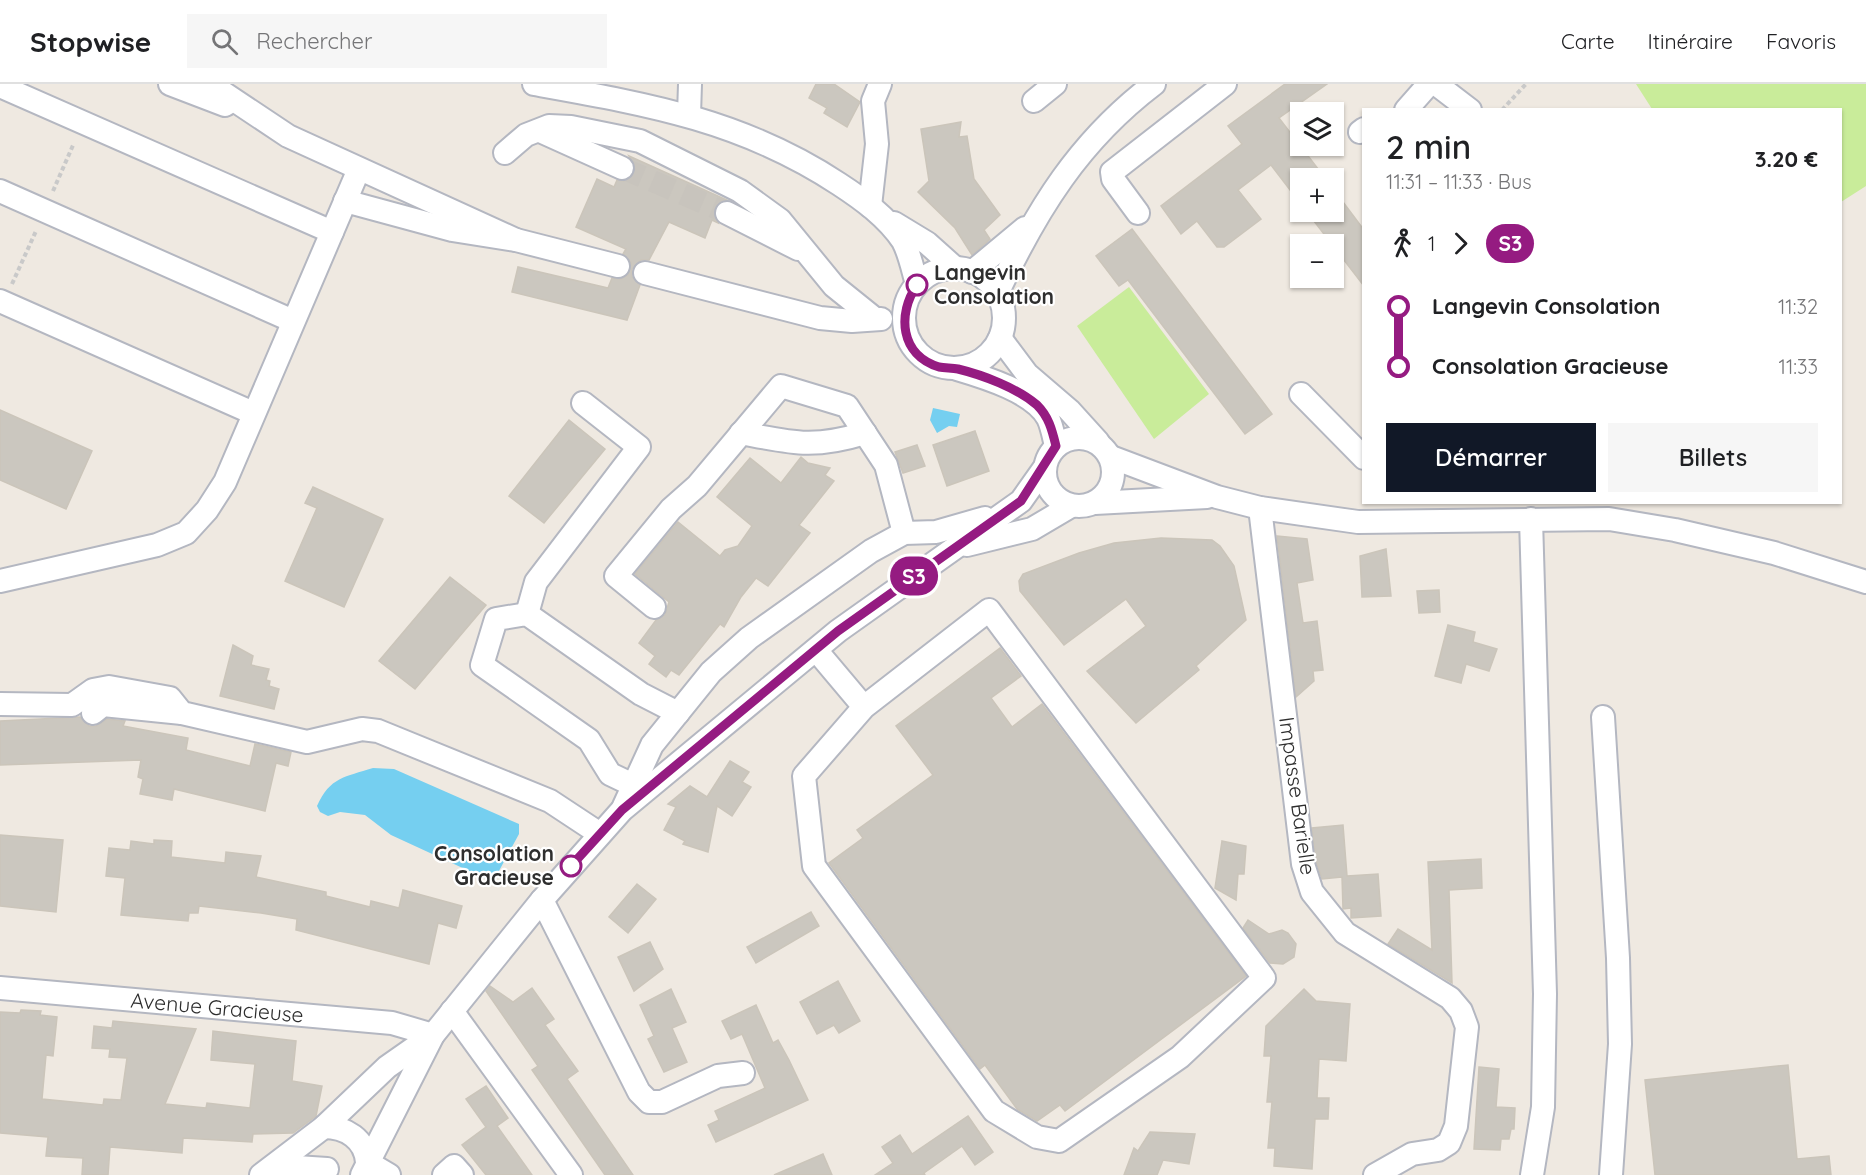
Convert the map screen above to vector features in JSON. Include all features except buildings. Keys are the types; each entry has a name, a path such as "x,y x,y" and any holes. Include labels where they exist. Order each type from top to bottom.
{"street":[{"path":"171,84 261,118"},
{"path":"210,84 288,136 516,240"},
{"path":"230,84 261,118"},
{"path":"534,84 689,116 732,130 801,159 927,243 963,270 987,280 998,294 1003,308 1000,338 994,349 978,363 957,369"},
{"path":"689,116 690,84"},
{"path":"880,84 873,101 877,144 873,209 903,242 917,285"},
{"path":"1034,101 1055,84"},
{"path":"1138,213 1113,179 1112,172 1225,84"},
{"path":"1408,108 1429,84"},
{"path":"1436,84 1467,108"},
{"path":"0,86 332,232"},
{"path":"998,294 1033,221 1069,166 1102,129 1149,86"},
{"path":"505,153 526,135 549,126 571,127 640,141 740,191 780,220 834,286 875,319"},
{"path":"539,130 622,168"},
{"path":"0,581 157,545 186,532 207,510 225,482 359,169"},
{"path":"0,191 293,321"},
{"path":"345,201 452,230 516,240 618,266"},
{"path":"727,213 784,240 812,258"},
{"path":"1033,221 963,270 928,275 908,297 903,321 912,346 924,359 939,367 957,369 1019,393 1036,405 1048,418 1056,446"},
{"path":"645,273 820,318 852,321 875,319 903,321"},
{"path":"2,302 253,413"},
{"path":"1000,338 1027,374 1069,410 1104,450 1114,474 1108,491 1095,503"},
{"path":"654,607 616,576 671,509 698,486 781,387 847,406 886,465 904,534"},
{"path":"1301,394 1362,456"},
{"path":"527,614 536,582 639,447 583,403"},
{"path":"741,433 803,445 836,442 865,433"},
{"path":"262,1173 320,1130 387,1067 433,1035 542,900 622,810 816,650 951,549 1021,501 1045,467 1049,455 1056,446 1069,438 1084,437 1104,450 1217,497 1260,508 1359,522 1531,519 1608,511 1638,512 1866,582"},
{"path":"1045,467 1046,484 1056,498 1071,506 1217,497"},
{"path":"951,549 1032,529 1071,506"},
{"name":"Impasse Barielle","path":"1260,508 1303,864 1312,892 1345,933 1450,998 1461,1011 1467,1027 1456,1126 1449,1143 1438,1150 1412,1154 1375,1175"},
{"path":"622,810 652,745 711,672 748,638 871,551 904,534 936,532 1004,513"},
{"path":"1531,519 1545,994 1543,1107 1532,1175"},
{"path":"989,610 1264,978 1180,1057 1059,1141 1037,1137 994,1111 814,866 804,776 864,707 989,610"},
{"path":"633,785 610,774 589,740 482,665 496,619 527,614 641,694 678,713"},
{"path":"816,650 864,707"},
{"path":"0,704 72,705 93,690 109,687 170,698 182,713"},
{"path":"93,713 102,705 182,713 307,742 362,729 378,731 550,801 600,834"},
{"path":"1603,717 1618,958 1620,1044 1611,1175"},
{"path":"542,900 639,1092 649,1102 662,1102 718,1076 743,1073"},
{"name":"Avenue Gracieuse","path":"0,988 392,1023 433,1035"},
{"path":"452,1011 571,1175"},
{"path":"375,1171 429,1058 433,1035"},
{"path":"320,1130 334,1127 358,1139 366,1148 375,1171"},
{"path":"320,1130 320,1160 335,1173"},
{"path":"444,1175 454,1166 462,1175"},
{"path":"262,1173 296,1167 335,1173 375,1171"}],"path":[{"path":"1504,108 1526,84"},
{"path":"2,302 83,123"}],"green space":[{"path":"1636,84 1866,84 1866,186 1842,201 1842,108 1651,108"},
{"path":"1129,287 1209,394 1154,439 1077,326"}],"water":[{"path":"933,408 960,414 957,427 949,426 937,433 930,420"},
{"path":"373,768 394,769 519,824 519,834 493,882 391,835 365,815 340,812 328,816 320,812 317,806 327,789 333,784 346,776"}],"tunnel":[{"path":"622,168 727,213"}],"bus line":[{"name":"S3","path":"571,866 622,810 838,631 1021,501 1045,467 1049,455 1056,446 1048,418 1036,405 1019,393 985,378 957,369 939,367 924,359 912,346 903,321 908,297 917,285"}],"place":[{"name":"Langevin Consolation","path":"917,285"},
{"name":"Consolation Gracieuse","path":"571,866"}]}
